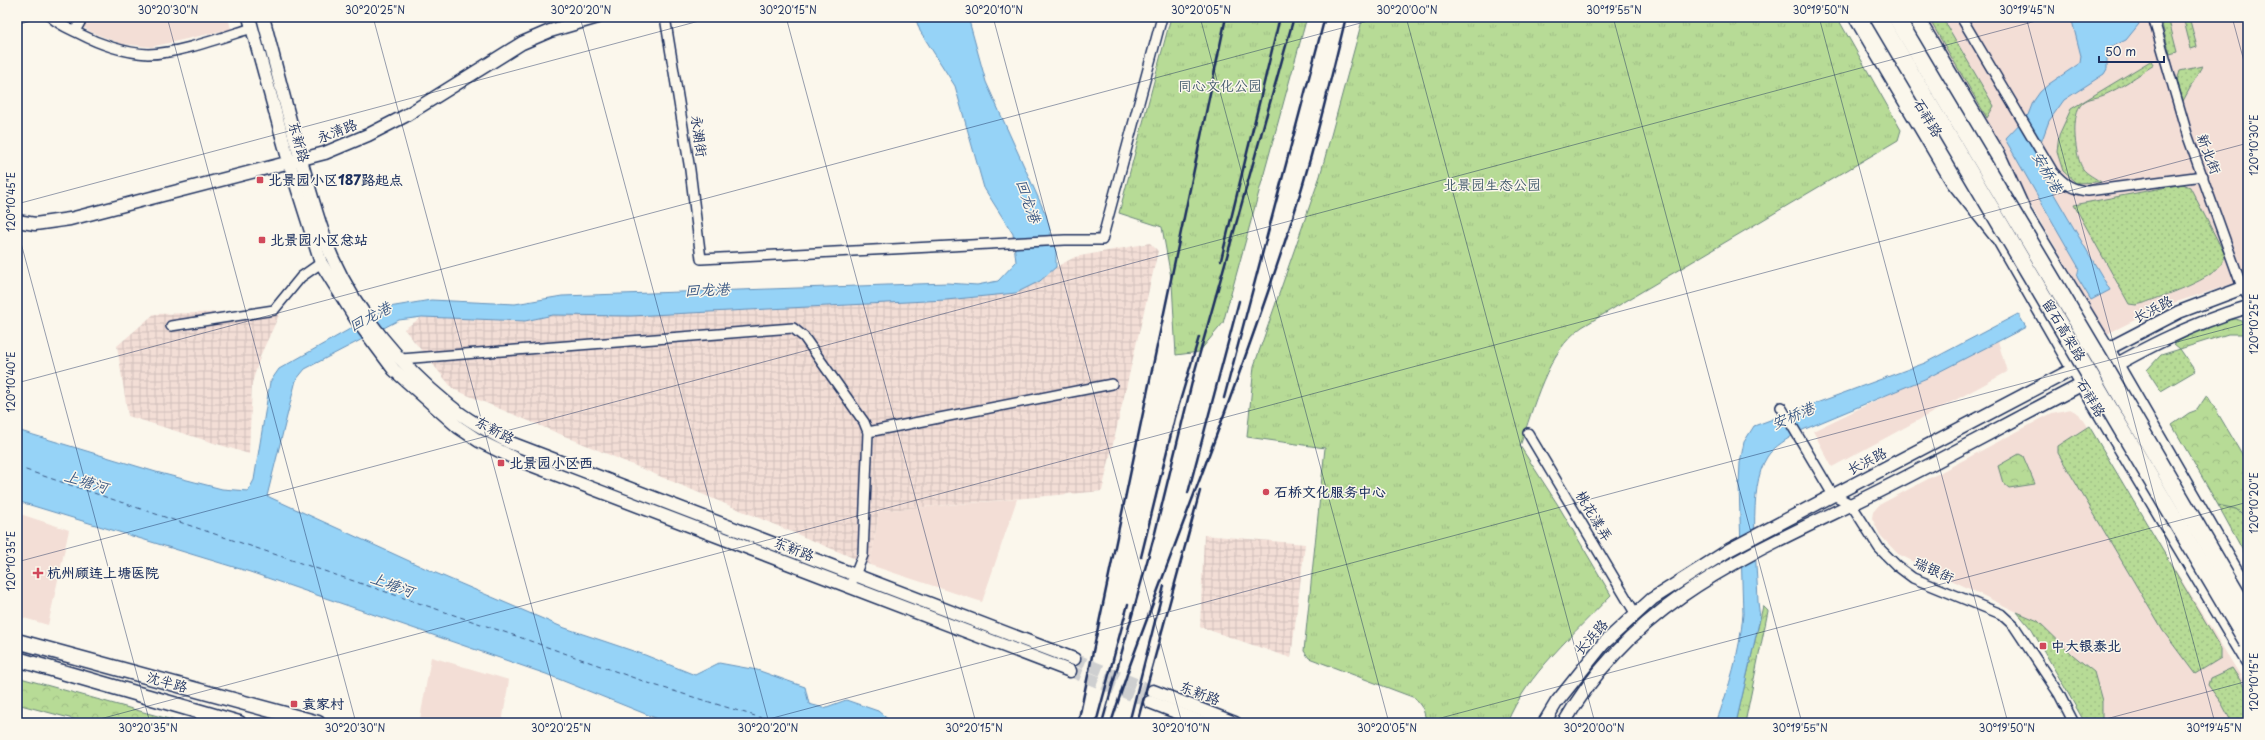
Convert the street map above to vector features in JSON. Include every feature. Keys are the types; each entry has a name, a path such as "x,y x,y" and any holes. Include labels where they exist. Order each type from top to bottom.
{"highway":[{"path":"1857,17 1954,181 1998,236"},
{"name":"留石高架路","path":"1878,17 2248,643"},
{"name":"留石高架路","path":"1896,17 2102,363 2248,614"},
{"path":"1915,17 1997,155 2021,208"}],"main road":[{"name":"东新路","path":"262,17 295,161 321,263 376,338 394,370 426,401 458,427 479,441 525,463 1074,659"},
{"name":"永清路","path":"17,221 35,224 70,219 325,153 374,132 456,85 490,61 522,43 550,31 598,17"},
{"path":"1868,17 1888,51"},
{"path":"1907,17 2116,364 2248,593"},
{"name":"东新路","path":"251,22 295,161 321,230 361,317"},
{"name":"石祥路","path":"1888,51 1998,236 2074,369 2248,660"},
{"name":"长浜路","path":"1544,723 1556,703 1603,644 1652,599 1711,560 2074,369 2107,349 2179,312 2246,290"},
{"name":"长浜路","path":"1564,723 1589,683 1603,665 1630,637 1664,608 1719,572 1800,528 1850,504 2083,384 2116,364 2197,324 2248,308"},
{"name":"东新路","path":"376,338 401,359 450,406 479,425 511,443 1070,671"},
{"name":"沈半路","path":"17,641 318,723"},
{"name":"沈半路","path":"17,659 239,723"},
{"name":"东新路","path":"1204,723 1152,696 1235,723"}],"street":[{"path":"51,17 91,40 110,46 148,54 171,51 251,22"},
{"path":"75,31 83,17"},
{"name":"永潮街","path":"665,17 689,163 700,259 1065,240 1102,240 1162,17"},
{"path":"1961,17 2053,172 2070,188 2088,191 2203,176"},
{"name":"新北街","path":"2153,17 2182,120 2246,290"},
{"path":"171,326 274,310 301,277 321,263"},
{"path":"401,359 793,328 804,337 864,422 868,432 863,555 852,581"},
{"path":"868,432 1112,384"},
{"path":"1781,407 1833,495"},
{"name":"桃花漾弄","path":"1528,432 1635,613"},
{"name":"瑞银街","path":"1833,495 1850,504 1879,548 1897,566 1913,578 2001,614 2014,626 2059,694 2074,723"}],"shaded area":[{"path":"65,17 228,17 231,29 151,47 122,44 93,33"},
{"path":"1919,17 2248,17 2248,279 2161,307 2107,334"},
{"path":"1150,243 1158,251 1102,491 879,511 870,565 453,389 404,329 422,317 525,321 553,315 631,316 1040,281 1056,267 1075,257"},
{"path":"267,307 281,311 261,354 252,383 249,454 128,416 117,346 154,314 237,312"},
{"path":"1998,341 2007,372 1832,467 1813,431"},
{"path":"2070,409 2079,414 2248,688 2248,723 2085,723 2032,630 2017,612 1898,554 1880,535 1872,518 1873,512 1879,505 2052,413"},
{"path":"1017,499 982,602 870,565 879,511"},
{"name":"杭州顾连上塘医院","path":"17,513 69,530 48,625 17,616"},
{"path":"1204,535 1305,544 1291,658 1200,627"},
{"path":"431,657 509,680 502,723 430,723 420,719"}],"green space":[{"name":"同心文化公园","path":"1171,17 1307,17 1223,323 1199,352 1176,355 1172,283 1162,227 1119,213"},
{"name":"北景园生态公园","path":"1363,17 1837,17 1901,130 1898,140 1582,327 1570,337 1560,350 1543,381 1520,446 1558,505 1611,595 1539,671 1515,705 1507,723 1427,723 1423,709 1415,698 1309,658 1304,651 1325,448 1247,437 1254,366 1320,176"},
{"path":"1928,17 1942,17 1994,106 1987,118"},
{"path":"2160,17 2168,17 2177,52 2170,54"},
{"path":"2183,17 2189,17 2197,47 2191,49"},
{"path":"2152,60 2154,65 2117,89 2085,101 2080,106 2077,112 2075,128 2078,156 2083,169 2101,182 2076,183 2063,171 2057,152 2059,135 2071,109"},
{"path":"2202,66 2183,101 2177,81 2180,71"},
{"path":"2183,184 2190,187 2224,253 2223,261 2216,270 2193,284 2144,303 2136,305 2129,304 2074,205"},
{"path":"2236,319 2248,323 2248,334 2228,334 2180,349 2174,344 2211,325"},
{"path":"2180,349 2195,371 2161,391 2147,370 2161,355"},
{"path":"2207,395 2248,464 2248,518 2236,509 2218,505 2172,425 2189,413 2197,410"},
{"path":"2089,426 2221,649 2221,658 2195,674 2163,631 2058,453 2058,446"},
{"path":"2019,454 2023,456 2035,484 2009,488 2003,483 1998,466"},
{"path":"2218,505 2236,509 2248,518 2248,560"},
{"path":"1763,606 1768,611 1745,723 1736,723"},
{"path":"2017,612 2038,621 2073,655 2094,672 2102,701 2102,723 2085,723 2032,630"},
{"path":"2232,668 2248,692 2248,723 2232,723 2222,704 2208,685 2210,678"},
{"path":"17,677 183,723 88,723 17,704"}],"water":[{"path":"915,17 968,17 986,82 1046,215 1056,252 1056,267 1040,281 1016,293 946,300 631,316 553,315 525,321 422,317 399,320 305,369 296,380 267,496 431,571 562,627 645,655 695,675 719,663 757,670 805,687 809,704 824,708 846,700 878,711 890,721 897,723 668,723 546,674 250,572 17,501 17,430 156,472 222,489 248,491 254,480 270,382 279,369 389,307 431,300 515,304 562,296 947,283 977,285 998,281 1016,262 1013,234 984,188 955,86 920,31"},
{"path":"2071,17 2137,17 2139,24 2126,40 2111,47 2107,53 2107,69 2104,74 2064,100 2049,121 2038,151 2044,177 2110,290 2091,300 2077,277 2079,268 2005,139 2028,115 2033,102 2040,92 2080,63 2081,56"},
{"name":"安桥港","path":"2018,314 2026,327 1927,378 1798,432 1777,446 1767,457 1761,471 1757,487 1755,506 1755,548 1760,618 1736,723 1716,723 1733,669 1742,628 1743,614 1739,484 1740,463 1744,442 1754,426 1925,363"}],"ferry route":[{"path":"17,467 519,637 654,685 778,723"}],"tunnel":[{"path":"1074,659 1153,691"},
{"path":"1070,671 1150,702"}],"railway":[{"path":"1078,723 1226,17"},
{"path":"1221,260 1280,17"},
{"path":"1102,723 1155,533 1194,374 1294,17"},
{"path":"1224,398 1325,17"},
{"path":"1111,723 1130,665 1273,279 1306,172 1346,17"},
{"path":"1188,493 1239,301"},
{"path":"1141,557 1175,418 1199,337"},
{"path":"1137,723 1200,491"},
{"path":"1129,723 1164,586"},
{"path":"1096,723 1128,604"}],"place":[{"name":"北景园小区187路起点","path":"260,180"},
{"name":"北景园小区总站","path":"262,240"},
{"name":"北景园小区西","path":"501,463"},
{"name":"石桥文化服务中心","path":"1266,492"},
{"name":"杭州顾连上塘医院","path":"38,573"},
{"name":"中大银泰北","path":"2043,646"},
{"name":"袁家村","path":"294,704"}],"water label":[{"name":"回龙港","path":"1028,201"},
{"name":"回龙港","path":"707,290"},
{"name":"回龙港","path":"370,317"},
{"name":"上塘河","path":"86,482"},
{"name":"上塘河","path":"392,585"}]}
